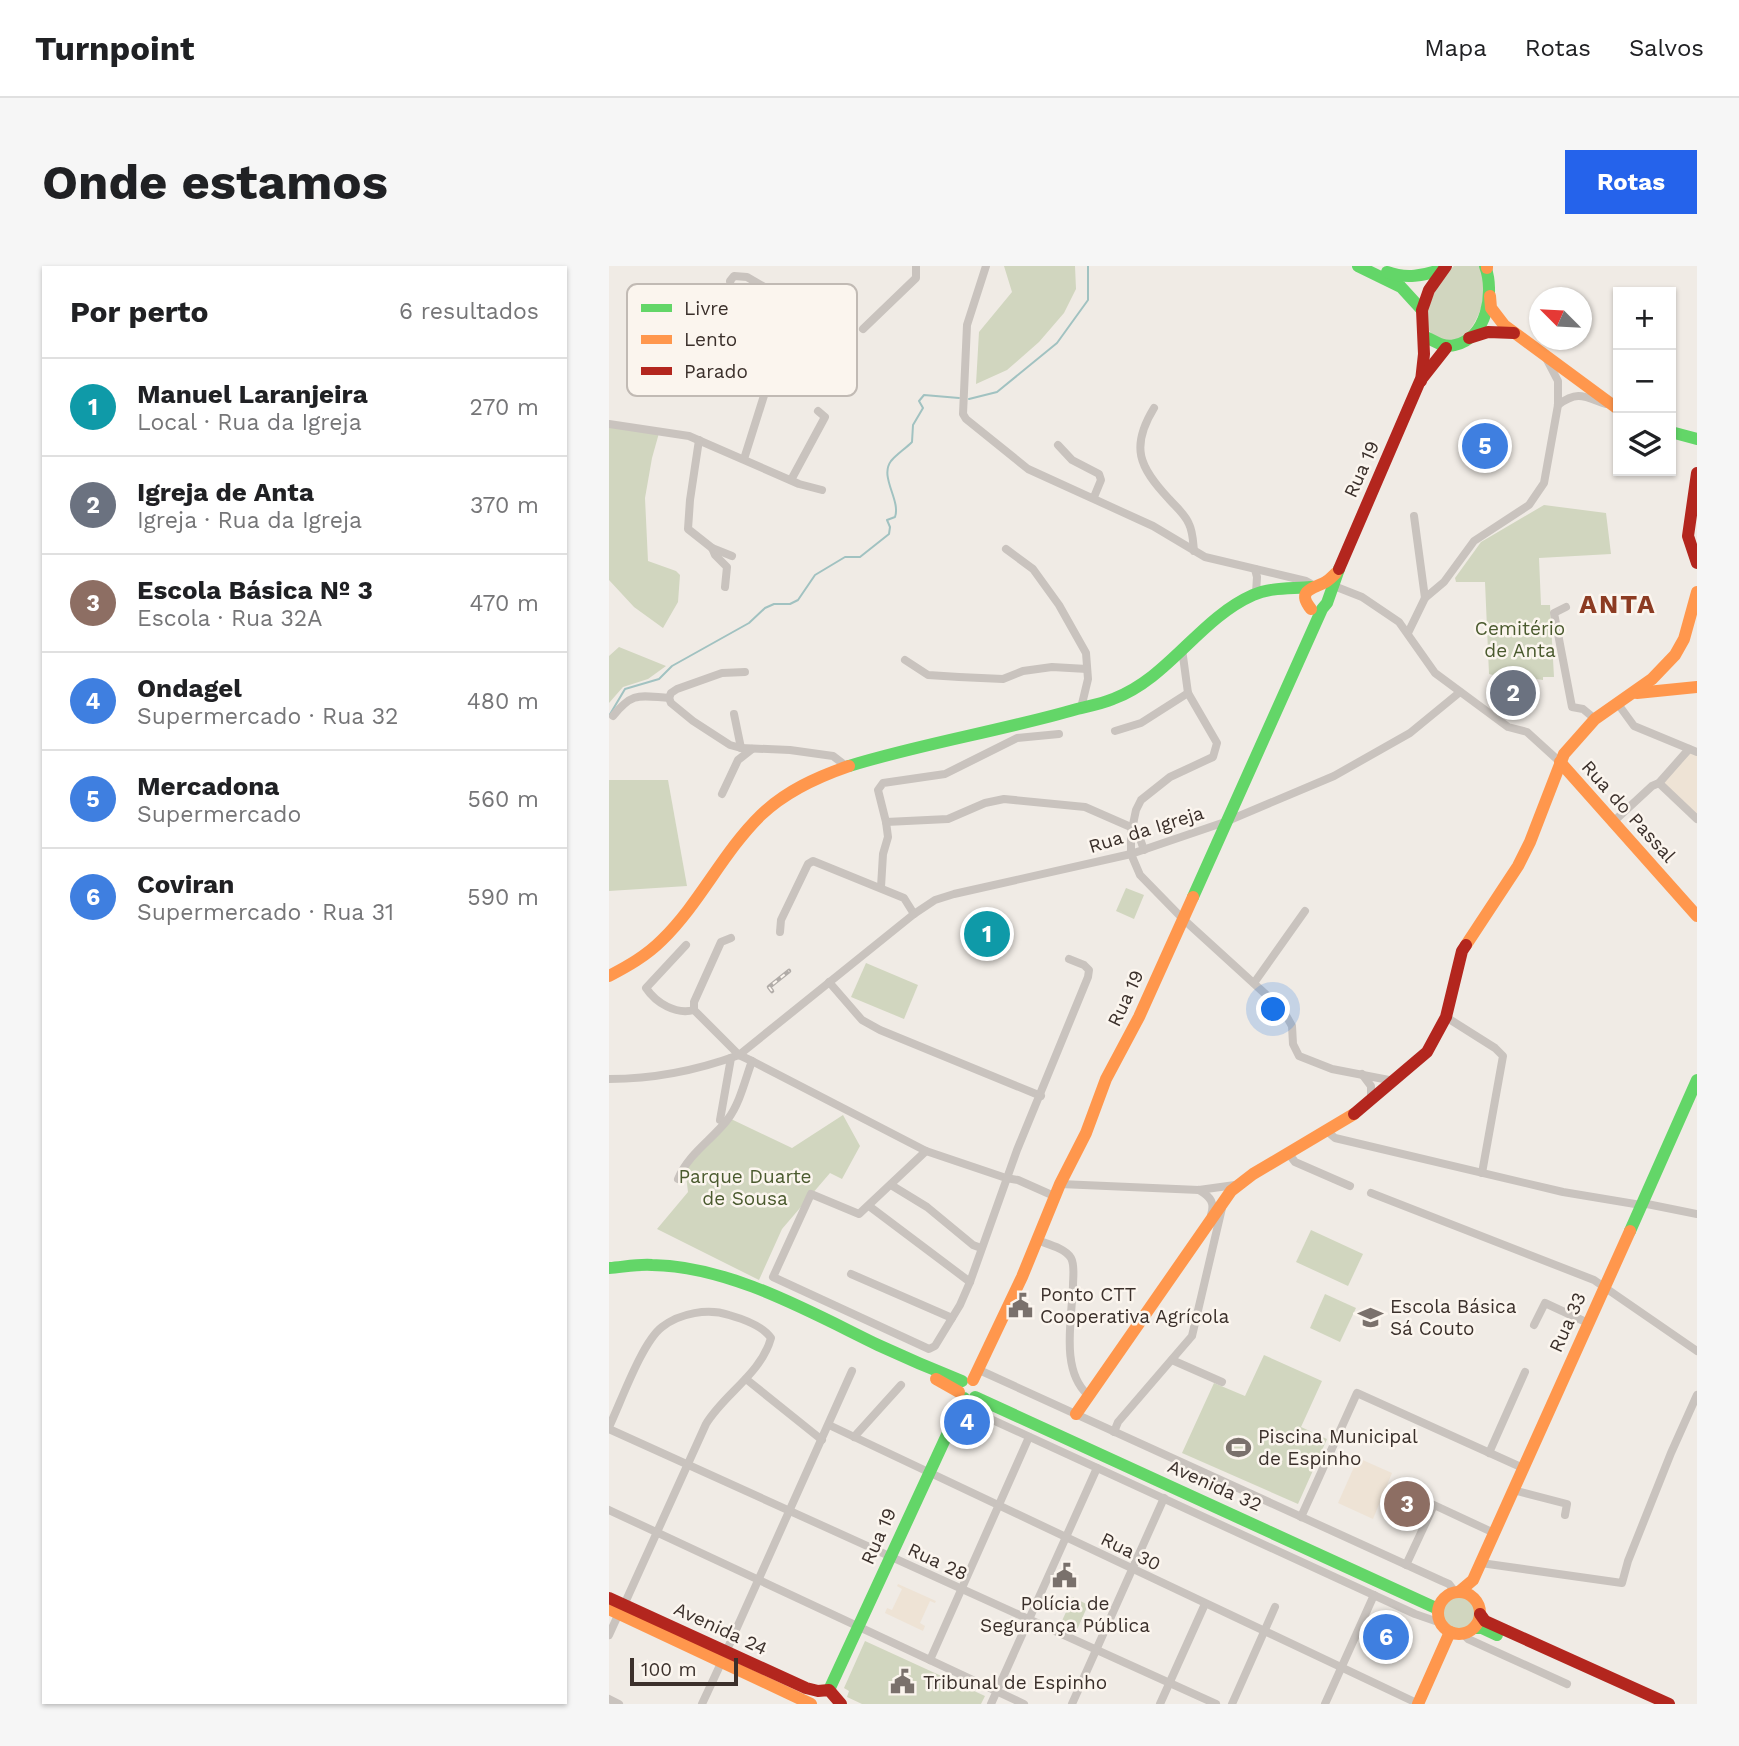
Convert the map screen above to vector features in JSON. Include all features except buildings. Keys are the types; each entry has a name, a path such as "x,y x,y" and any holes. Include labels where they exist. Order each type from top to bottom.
{"main road":[{"path":"1358,266 1403,287 1412,294 1422,310"},
{"path":"1374,266 1408,277 1424,276 1444,268"},
{"path":"1469,338 1483,317 1490,296 1491,283 1486,267"},
{"path":"1422,310 1429,290 1444,268"},
{"path":"1490,296 1496,317 1514,333 1613,405"},
{"name":"Rua 19","path":"1420,381 1424,336 1422,310"},
{"path":"1424,336 1434,345 1446,348 1458,346 1469,338 1488,332 1514,333"},
{"name":"Rua 19","path":"832,1698 858,1627 1037,1240 1054,1196 1086,1133 1106,1079 1139,1017 1311,633 1313,606 1327,603 1420,381 1446,348"},
{"path":"1676,433 1697,439"},
{"path":"1697,473 1688,536 1697,563"},
{"path":"1315,587 1325,590 1333,585"},
{"path":"609,976 626,969 655,949 690,909 749,826 785,795 820,775 846,766 1064,714 1115,699 1142,684 1224,611 1255,593 1333,585"},
{"path":"1313,606 1306,593 1315,587"},
{"path":"1293,590 1313,606"},
{"path":"1659,686 1662,669 1681,645 1697,592"},
{"path":"1076,1414 1222,1201 1237,1185 1328,1132 1371,1101 1376,1089 1395,1081 1427,1052 1446,1017 1462,951 1518,866 1564,754 1595,719 1633,693 1659,686 1697,687"},
{"name":"Rua do Passal","path":"1560,762 1697,916"},
{"name":"Rua 33","path":"1440,1605 1473,1580 1697,1080"},
{"name":"Avenida 32","path":"609,1268 675,1265 740,1282 1440,1605"},
{"path":"1473,1580 1475,1599 1485,1620 1669,1704"},
{"path":"1457,1591 1475,1599"},
{"name":"Avenida 24","path":"609,1598 617,1609 724,1656 832,1698"},
{"path":"1440,1605 1457,1629"},
{"path":"1418,1704 1457,1629 1480,1614"},
{"path":"1457,1629 1482,1628 1649,1704"},
{"name":"Avenida 24","path":"724,1656 811,1704 813,1698 832,1698"}],"street":[{"path":"863,329 916,278 916,266"},
{"path":"986,266 967,325 963,399 963,414 966,419 1028,469 1153,526 1205,557 1306,581 1315,587"},
{"path":"730,284 734,276 747,277 759,284"},
{"path":"1408,633 1425,598 1444,582 1474,541 1529,505 1538,494 1549,468 1558,405 1558,381 1545,354"},
{"path":"1558,405 1569,397 1578,395 1613,407"},
{"path":"744,459 764,396"},
{"path":"1154,408 1145,423 1140,459 1158,486 1185,516 1191,528 1194,551"},
{"path":"791,480 825,416 818,411"},
{"path":"609,424 666,431 699,440 791,480 822,490"},
{"path":"699,440 688,529 712,548 731,556"},
{"path":"1058,445 1072,460 1099,474 1101,480 1094,497"},
{"path":"1413,516 1425,598"},
{"path":"712,548 715,555 727,566 725,587"},
{"path":"1006,549 1033,569 1059,605 1086,653 1088,679 1081,708"},
{"path":"1255,569 1255,593"},
{"path":"1333,585 1374,604 1399,622 1435,673 1508,727 1527,732 1560,762"},
{"path":"1566,607 1554,613 1572,707 1583,709 1595,719"},
{"path":"1182,649 1188,693 1217,743 1217,749 1213,757 1170,776 1147,794 1136,810 1131,854 1140,875 1288,1018 1292,1026 1294,1051 1299,1056 1332,1069 1395,1081"},
{"path":"905,660 927,675 959,677 1003,679 1023,671 1052,667 1087,669"},
{"path":"745,672 722,673 677,689 669,698 671,703 707,733 730,745 834,756 846,766"},
{"name":"Rua da Igreja","path":"735,1056 935,900 973,888 1131,854 1225,822 1334,776 1410,733 1460,692"},
{"path":"1115,731 1141,723 1188,693"},
{"path":"613,716 636,695 669,698"},
{"path":"1612,823 1693,751 1634,726 1618,705"},
{"path":"734,714 741,748"},
{"path":"881,887 883,854 888,836 878,790 883,783 945,774 1017,738 1059,734"},
{"path":"722,794 738,760 752,749"},
{"path":"1659,783 1695,814"},
{"path":"886,821 949,819 999,799 1085,807 1133,828 1138,833 1144,850"},
{"path":"780,932 781,920 808,864 813,861 904,898 914,914"},
{"path":"1254,983 1305,911"},
{"path":"731,937 720,942 694,1002 694,1010 735,1056 752,1061 926,1151 1018,1180 1054,1196"},
{"path":"685,945 646,988 652,997 665,1005 684,1013 694,1010"},
{"path":"926,1151 859,1214 811,1194 773,1277 932,1349 952,1318 969,1282 1006,1178 1088,977 1089,970 1084,965 1069,959"},
{"path":"829,982 862,1020 880,1030 1041,1096"},
{"path":"1446,1017 1503,1056 1482,1173"},
{"path":"609,1079 667,1075 711,1065 735,1056"},
{"path":"720,1120 735,1056"},
{"path":"678,1179 682,1169 728,1119 752,1061"},
{"path":"1362,1074 1376,1089"},
{"path":"1328,1132 1335,1138 1563,1192 1697,1214"},
{"path":"1289,1154 1296,1162 1350,1186"},
{"path":"1060,1184 1199,1190 1237,1185"},
{"path":"891,1185 927,1207 981,1248"},
{"path":"1199,1190 1213,1203 1209,1220"},
{"path":"1371,1193 1594,1280 1697,1351"},
{"path":"1114,1432 1118,1422 1173,1360 1193,1333 1222,1213 1222,1201"},
{"path":"869,1206 969,1282"},
{"path":"1037,1240 1063,1251 1070,1256 1073,1263 1070,1352 1073,1373 1079,1387 1088,1395"},
{"path":"851,1274 952,1318"},
{"path":"1534,1325 1545,1303 1588,1323"},
{"path":"609,1428 648,1343 662,1327 687,1314 722,1313 766,1331 771,1338 768,1348 746,1379 714,1410 657,1532 617,1609 609,1635"},
{"path":"1173,1360 1222,1382"},
{"path":"702,1704 852,1371"},
{"path":"1489,1453 1525,1372"},
{"path":"746,1379 822,1440"},
{"path":"854,1437 901,1385"},
{"path":"968,1389 1076,1414 1449,1584 1457,1591"},
{"path":"968,1389 1029,1437 1432,1622 1457,1629 1468,1639 1567,1684"},
{"path":"1301,1517 1357,1393 1523,1468"},
{"path":"1481,1563 1622,1583 1671,1452 1697,1395"},
{"name":"Rua 30","path":"829,1425 1418,1704"},
{"name":"Rua 28","path":"609,1428 1216,1704"},
{"path":"930,1660 1029,1437"},
{"path":"991,1704 1097,1468"},
{"path":"1513,1490 1567,1504 1565,1515"},
{"path":"1072,1704 1164,1498"},
{"path":"1406,1565 1434,1505 1494,1533"},
{"path":"609,1510 1024,1704"},
{"path":"1325,1704 1374,1595"},
{"path":"1160,1704 1205,1604"},
{"path":"1232,1704 1276,1607"},
{"path":"609,1699 619,1704"}],"green space":[{"path":"1004,266 1075,266 1076,289 1064,313 1039,342 1007,370 976,384 979,332 1012,292"},
{"path":"1454,266 1479,266 1485,283 1484,294 1478,315 1468,332 1461,338 1444,342 1430,332 1427,316 1438,287"},
{"path":"609,422 659,433 645,498 648,561 680,575 678,602 663,628 634,607 609,580"},
{"name":"Cemitério de Anta","path":"1544,505 1606,513 1611,554 1539,558 1541,605 1550,605 1554,677 1543,677 1543,680 1489,674 1485,582 1456,582 1455,578 1481,542"},
{"path":"619,647 666,666 648,679 623,687 609,703 609,656"},
{"path":"609,780 668,780 687,886 609,891"},
{"path":"1126,888 1144,895 1134,919 1116,911"},
{"path":"866,963 918,985 904,1019 851,997"},
{"name":"Parque Duarte de Sousa","path":"843,1115 860,1146 842,1179 830,1173 782,1229 759,1280 657,1229 688,1192 685,1167 731,1119 792,1148"},
{"path":"1311,1230 1363,1254 1348,1286 1296,1262"},
{"path":"1325,1294 1356,1308 1340,1342 1310,1328"},
{"path":"1264,1355 1322,1381 1301,1427 1327,1439 1298,1504 1182,1453 1214,1383 1245,1396"},
{"path":"1073,1597 1088,1605 1076,1632 1060,1625"},
{"path":"1459,1597 1470,1602 1475,1613 1470,1624 1459,1629 1448,1624 1443,1613 1448,1602"},
{"path":"865,1641 985,1696 981,1704 862,1704 847,1697 849,1691 844,1688"}],"shaded area":[{"path":"1686,750 1697,754 1697,817 1655,784"},
{"path":"1358,1458 1392,1473 1373,1519 1338,1503"},
{"path":"898,1584 936,1601 930,1601 920,1623 925,1626 923,1631 885,1613 887,1608 892,1610 902,1589"}],"waterway":[{"path":"969,399 997,392 1057,343 1088,300 1088,266"},
{"path":"609,716 625,689 659,679 672,666 749,623 765,608 798,600 815,575 845,557 860,557 889,534 887,520 895,517 896,510 887,474 888,467 893,458 912,442 913,425 923,408 919,401 924,395 959,398"}],"railway":[{"path":"772,991 769,987 789,971"}],"traffic: fast":[{"path":"1358,266 1401,287 1422,310"},
{"path":"1424,336 1439,344 1451,346 1466,341 1475,333 1486,313 1488,301 1489,288 1485,266"},
{"path":"1387,272 1415,276 1442,269"},
{"path":"1676,433 1697,439"},
{"path":"1193,897 1327,603 1339,569"},
{"path":"849,766 1113,699 1151,677 1234,605 1267,591 1311,587"},
{"path":"1630,1231 1697,1080"},
{"path":"609,1268 647,1265 681,1267 740,1282 797,1305 889,1350 962,1381"},
{"path":"975,1397 1438,1609"},
{"path":"829,1690 964,1398"},
{"path":"1474,1628 1482,1628 1497,1635"}],"traffic: slow":[{"path":"1490,296 1491,308 1504,325 1613,405"},
{"path":"1311,609 1305,597 1306,593 1336,573"},
{"path":"1466,945 1518,866 1564,754 1595,719 1652,679 1675,655 1684,639 1697,592"},
{"path":"1637,693 1697,687"},
{"path":"1560,762 1697,916"},
{"path":"609,976 643,956 676,926 747,829 771,806 802,786 849,766"},
{"path":"973,1380 1022,1277 1060,1184 1086,1133 1106,1079 1139,1017 1193,897"},
{"path":"1076,1414 1231,1191 1253,1174 1354,1114"},
{"path":"1460,1591 1473,1580 1630,1231"},
{"path":"936,1379 959,1392"},
{"path":"1459,1592 1474,1598 1480,1613 1474,1628 1459,1634 1444,1628 1438,1613 1444,1598 1459,1592"},
{"path":"609,1609 811,1704"},
{"path":"1418,1704 1450,1632"}],"traffic: jam":[{"path":"1421,381 1424,354 1422,310 1429,290 1446,266"},
{"path":"1469,338 1488,332 1514,333"},
{"path":"1339,569 1420,381 1446,348"},
{"path":"1697,473 1688,536 1697,563"},
{"path":"1354,1114 1427,1052 1446,1017 1462,951 1466,945"},
{"path":"609,1598 806,1688 829,1690 841,1704"},
{"path":"1480,1614 1485,1621 1669,1704"}],"place":[{"name":"Mercadona","path":"1485,446"},
{"name":"Igreja de Anta","path":"1513,693"},
{"name":"Manuel Laranjeira","path":"987,934"},
{"name":"Ponto CTT Cooperativa Agrícola","path":"1020,1305"},
{"name":"Escola Básica Sá Couto","path":"1370,1317"},
{"name":"Ondagel","path":"967,1422"},
{"name":"Piscina Municipal de Espinho","path":"1238,1447"},
{"name":"Escola Básica Nº 3","path":"1407,1504"},
{"name":"Polícia de Segurança Pública","path":"1065,1575"},
{"name":"Coviran","path":"1386,1637"},
{"name":"Tribunal de Espinho","path":"903,1682"}],"district":[{"name":"ANTA","path":"1618,604"}]}
